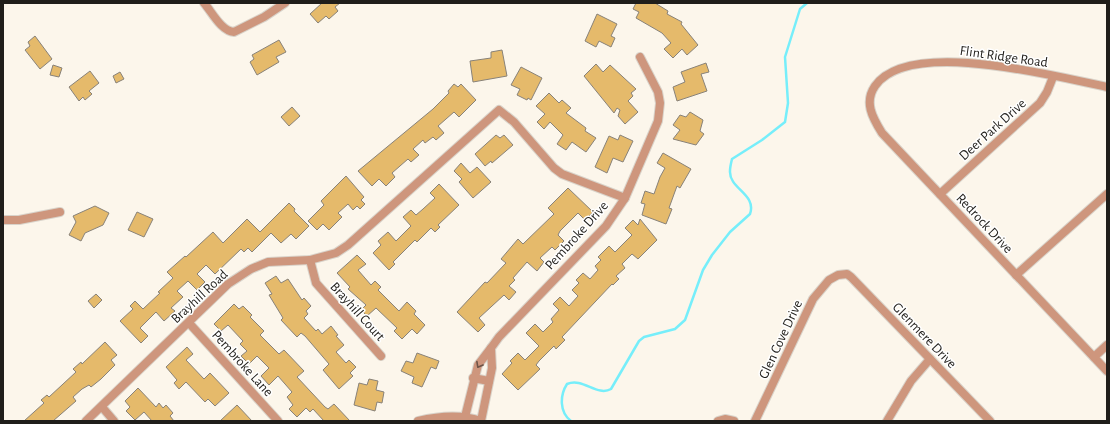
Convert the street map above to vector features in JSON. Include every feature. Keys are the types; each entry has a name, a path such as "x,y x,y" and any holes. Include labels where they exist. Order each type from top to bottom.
{"street":[{"path":"204,3 229,32 240,30 285,3"},
{"name":"Pembroke Drive","path":"465,417 473,378 478,365 499,337 606,226 625,198 658,122 660,103 658,92 640,57"},
{"name":"Flint Ridge Road","path":"877,83 890,71 917,64 961,62 1011,68 1107,87"},
{"name":"Deer Park Drive","path":"940,194 1040,103 1047,92 1053,77"},
{"name":"Redrock Drive","path":"877,83 870,94 869,105 872,119 882,133 1107,371"},
{"name":"Brayhill Road","path":"86,421 228,284 251,269 268,262 310,260 336,253 348,246 499,110 514,122 554,168 562,174 625,198"},
{"path":"1016,275 1107,194"},
{"path":"3,220 19,220 60,212"},
{"name":"Brayhill Court","path":"310,260 316,283 381,356"},
{"name":"Glenmere Drive","path":"838,276 847,274 852,277 990,421"},
{"name":"Glen Cove Drive","path":"755,421 813,299 821,287 829,280 838,276"},
{"name":"Pembroke Lane","path":"189,323 278,421"},
{"path":"1094,357 1107,345"},
{"path":"418,421 453,416 481,421 492,368 491,348"},
{"path":"887,421 911,381 930,359"},
{"path":"473,378 489,381"},
{"path":"102,407 114,421"},
{"path":"718,421 725,419 734,421"}],"building":[{"path":"322,3 340,3 335,7 338,11 329,19 326,16 318,23 310,14"},
{"path":"636,3 655,3 668,11 667,14 682,22 681,24 698,45 687,55 682,49 673,58 664,49 671,43 662,33 636,18 639,12 633,9"},
{"path":"597,14 617,24 611,36 615,38 611,47 599,41 596,47 585,41"},
{"path":"35,36 52,59 40,69 25,50 30,46 28,42"},
{"path":"279,40 286,52 276,57 279,62 257,75 250,62 254,59 252,55"},
{"path":"502,50 507,76 473,82 470,61 491,58 491,52"},
{"path":"706,63 709,72 701,74 707,91 677,101 673,87 685,82 681,72"},
{"path":"596,64 603,72 610,65 636,89 631,93 633,96 628,101 638,112 625,124 618,116 620,110 617,108 614,113 584,76"},
{"path":"53,65 62,68 59,77 50,75"},
{"path":"521,67 542,78 531,100 528,98 527,100 517,95 520,89 511,85"},
{"path":"90,71 99,83 89,91 92,94 85,100 83,97 79,101 69,87"},
{"path":"120,72 124,79 116,83 113,76"},
{"path":"454,84 458,87 461,84 476,100 459,117 454,112 438,126 444,133 436,140 433,137 425,143 423,140 413,149 419,155 411,162 408,159 392,173 395,177 386,186 379,179 372,186 358,171 433,109 449,93 448,91"},
{"path":"549,93 559,103 562,100 571,108 566,113 586,128 585,131 596,138 586,152 572,142 566,150 557,144 563,135 550,122 544,129 537,122 545,114 536,106"},
{"path":"292,107 300,116 289,126 281,117"},
{"path":"690,112 703,120 700,131 704,134 696,145 673,139 680,130 673,125 680,115 686,117"},
{"path":"496,135 500,138 504,135 513,145 492,163 491,161 485,166 475,154"},
{"path":"620,135 633,141 623,162 613,158 607,173 595,167 609,136 618,140"},
{"path":"663,153 691,169 680,188 677,186 669,208 672,209 666,224 642,215 645,204 641,203 645,191 654,194 665,168 657,163"},
{"path":"461,163 470,173 477,167 491,182 473,198 459,182 462,179 454,171"},
{"path":"346,176 364,197 361,200 365,204 360,209 357,206 353,210 348,204 338,213 342,217 329,230 323,224 317,230 308,221 324,205 321,201"},
{"path":"439,184 459,205 438,225 440,227 435,232 431,228 417,242 415,240 393,262 395,264 389,270 373,253 381,245 378,241 388,232 396,241 411,226 403,217 411,210 416,215 435,198 430,193"},
{"path":"568,188 593,212 585,220 578,213 560,231 558,235 564,241 555,250 552,247 540,258 544,262 537,271 527,262 513,278 515,280 509,286 516,292 509,300 504,295 479,318 485,325 478,332 457,312 485,282 487,283 506,263 501,259 518,239 523,244 554,214 548,208"},
{"path":"289,203 295,209 294,211 309,226 296,239 291,234 281,243 271,233 252,252 248,248 244,252 241,249 215,274 206,265 197,274 205,282 197,290 188,281 177,291 183,297 171,308 175,311 164,321 156,312 140,328 148,336 141,343 120,321 133,309 130,306 135,301 143,309 160,293 158,292 173,278 167,272 213,232 223,243 247,219 260,232"},
{"path":"95,206 109,213 103,225 85,233 81,241 69,235 76,222 73,216"},
{"path":"137,212 153,219 144,237 128,230"},
{"path":"640,219 657,240 638,259 632,254 622,264 625,268 616,276 619,279 613,285 612,284 562,337 565,340 556,349 554,346 539,361 536,365 540,369 518,390 502,374 512,363 510,361 518,353 525,360 539,346 526,333 535,324 543,332 553,322 551,319 559,310 553,304 560,297 569,306 578,296 572,290 579,283 576,280 583,273 590,279 598,270 595,266 601,260 598,257 609,246 615,252 632,235 625,228 633,220 638,225"},
{"path":"357,255 366,264 358,270 371,285 375,281 381,287 378,290 399,311 407,302 416,311 414,314 425,325 417,334 412,329 402,339 394,331 397,328 376,308 367,316 361,310 366,305 348,289 350,287 337,273"},
{"path":"276,276 281,283 288,279 302,300 304,298 311,306 306,311 308,314 304,318 316,331 318,329 322,334 331,326 338,335 336,336 344,345 336,352 346,363 349,360 356,367 350,373 353,376 339,389 323,370 329,364 305,336 301,333 297,337 281,320 283,318 269,295 272,294 265,283"},
{"path":"96,294 102,300 94,308 88,301"},
{"path":"234,304 239,309 243,306 252,315 250,317 264,331 260,335 279,354 284,350 304,371 297,377 325,407 328,409 334,404 350,421 324,421 313,409 310,412 306,408 297,417 289,409 293,405 287,397 292,392 278,376 269,385 261,376 269,368 257,356 249,364 241,356 247,351 240,344 243,341 228,325 221,331 214,324"},
{"path":"105,342 117,355 111,360 115,365 101,379 91,387 89,385 82,389 73,397 76,401 53,421 24,421 44,403 41,400 47,395 49,397 76,372 73,369 81,362 82,364"},
{"path":"187,347 193,354 186,360 204,379 210,373 229,393 215,406 208,399 205,402 186,382 179,389 174,383 177,380 166,367"},
{"path":"417,353 439,361 436,369 431,367 422,387 412,383 414,377 401,371 406,361 413,363"},
{"path":"369,379 378,381 376,390 384,392 382,403 377,402 375,411 354,405 359,383 367,385"},
{"path":"138,388 156,407 159,403 163,408 166,405 173,413 170,416 174,421 152,421 144,412 135,420 126,411 130,407 125,401"},
{"path":"237,405 252,421 220,421"}],"waterway":[{"path":"571,421 564,413 562,403 563,393 567,384 579,383 600,391 611,389 639,341 644,337 675,329 685,320 703,270 712,255 730,232 750,214 750,201 731,177 730,170 732,159 762,140 785,122 788,103 785,57 800,9 807,3"}]}
